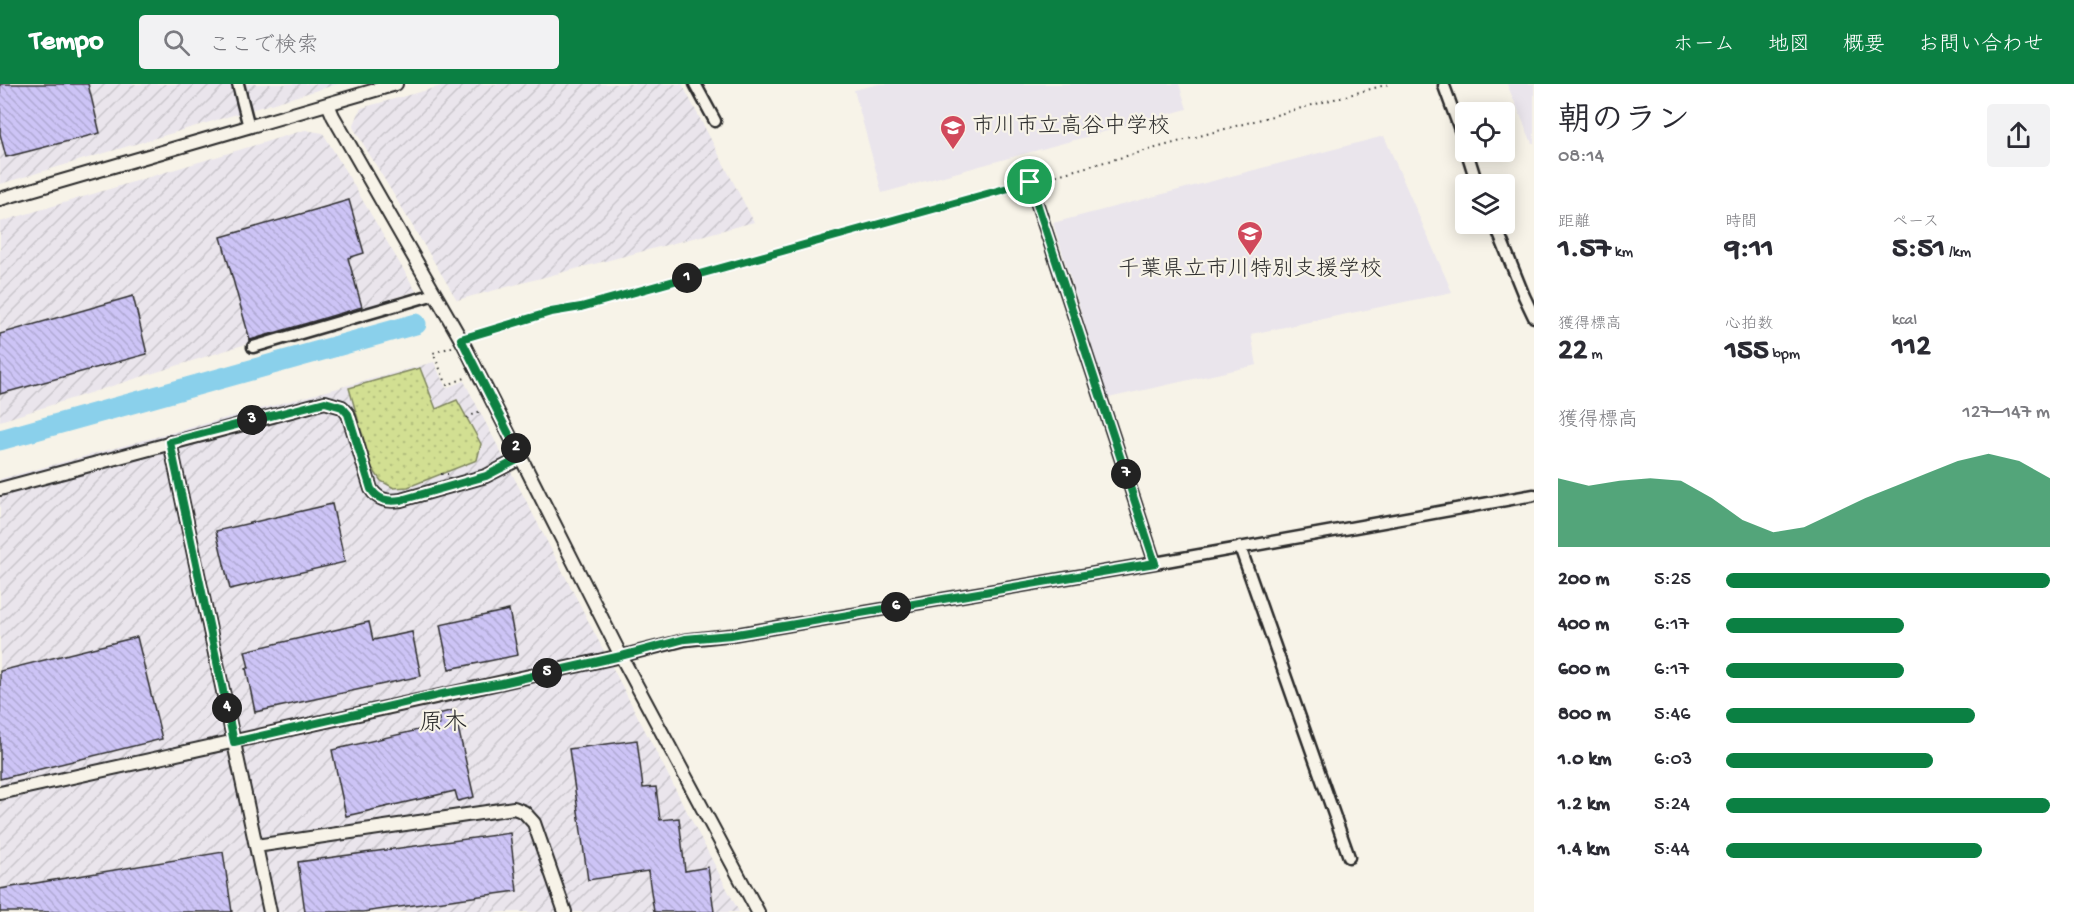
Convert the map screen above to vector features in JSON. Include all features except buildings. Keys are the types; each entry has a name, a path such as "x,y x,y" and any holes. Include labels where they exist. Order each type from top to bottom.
{"street":[{"path":"238,84 249,127"},
{"path":"0,199 396,84"},
{"path":"695,84 715,121"},
{"path":"1444,87 1455,116"},
{"path":"328,104 462,341 621,656 758,912"},
{"path":"1030,182 1155,563"},
{"path":"1501,234 1529,296 1534,317"},
{"path":"253,347 435,294"},
{"path":"0,489 317,402 334,403 342,407 352,422 371,489 382,500 392,502 486,476 521,458"},
{"path":"170,442 270,912"},
{"path":"0,793 447,693 502,683 685,639 731,635 1155,563 1534,495"},
{"path":"1240,547 1349,857"},
{"path":"256,846 514,808 524,812 534,823 565,912"}],"path":[{"path":"465,378 447,386 433,353 462,341 551,312 581,307 1389,84"},
{"path":"467,418 482,410"}],"shaded area":[{"path":"0,84 338,84 0,184"},
{"path":"449,84 682,84 754,222 457,300 353,127 361,108"},
{"name":"市川市立高谷中学校","path":"879,84 1179,84 1187,109 882,193 854,90"},
{"path":"1507,84 1534,84 1534,143 1532,143"},
{"path":"305,130 323,133 416,291 0,421 0,222"},
{"name":"千葉県立市川特別支援学校","path":"1384,136 1452,292 1251,334 1257,365 1108,398 1053,223"},
{"path":"434,362 446,388 464,381 739,912 0,912 0,479"}],"green space":[{"path":"420,368 436,409 457,400 481,444 477,460 408,487 394,488 381,481 372,468 349,388"}],"waterway":[{"path":"0,440 416,324"}],"place":[{"name":"市川市立高谷中学校","path":"953,151"},
{"name":"千葉県立市川特別支援学校","path":"1250,257"}],"district":[{"name":"原木","path":"443,724"}],"route":[{"path":"1030,182 1155,563 731,635 685,639 621,656 234,742 170,442 317,402 334,403 342,407 352,422 371,489 382,500 392,502 401,500 479,478 521,458 461,339 551,312 581,307 1030,182"}]}
